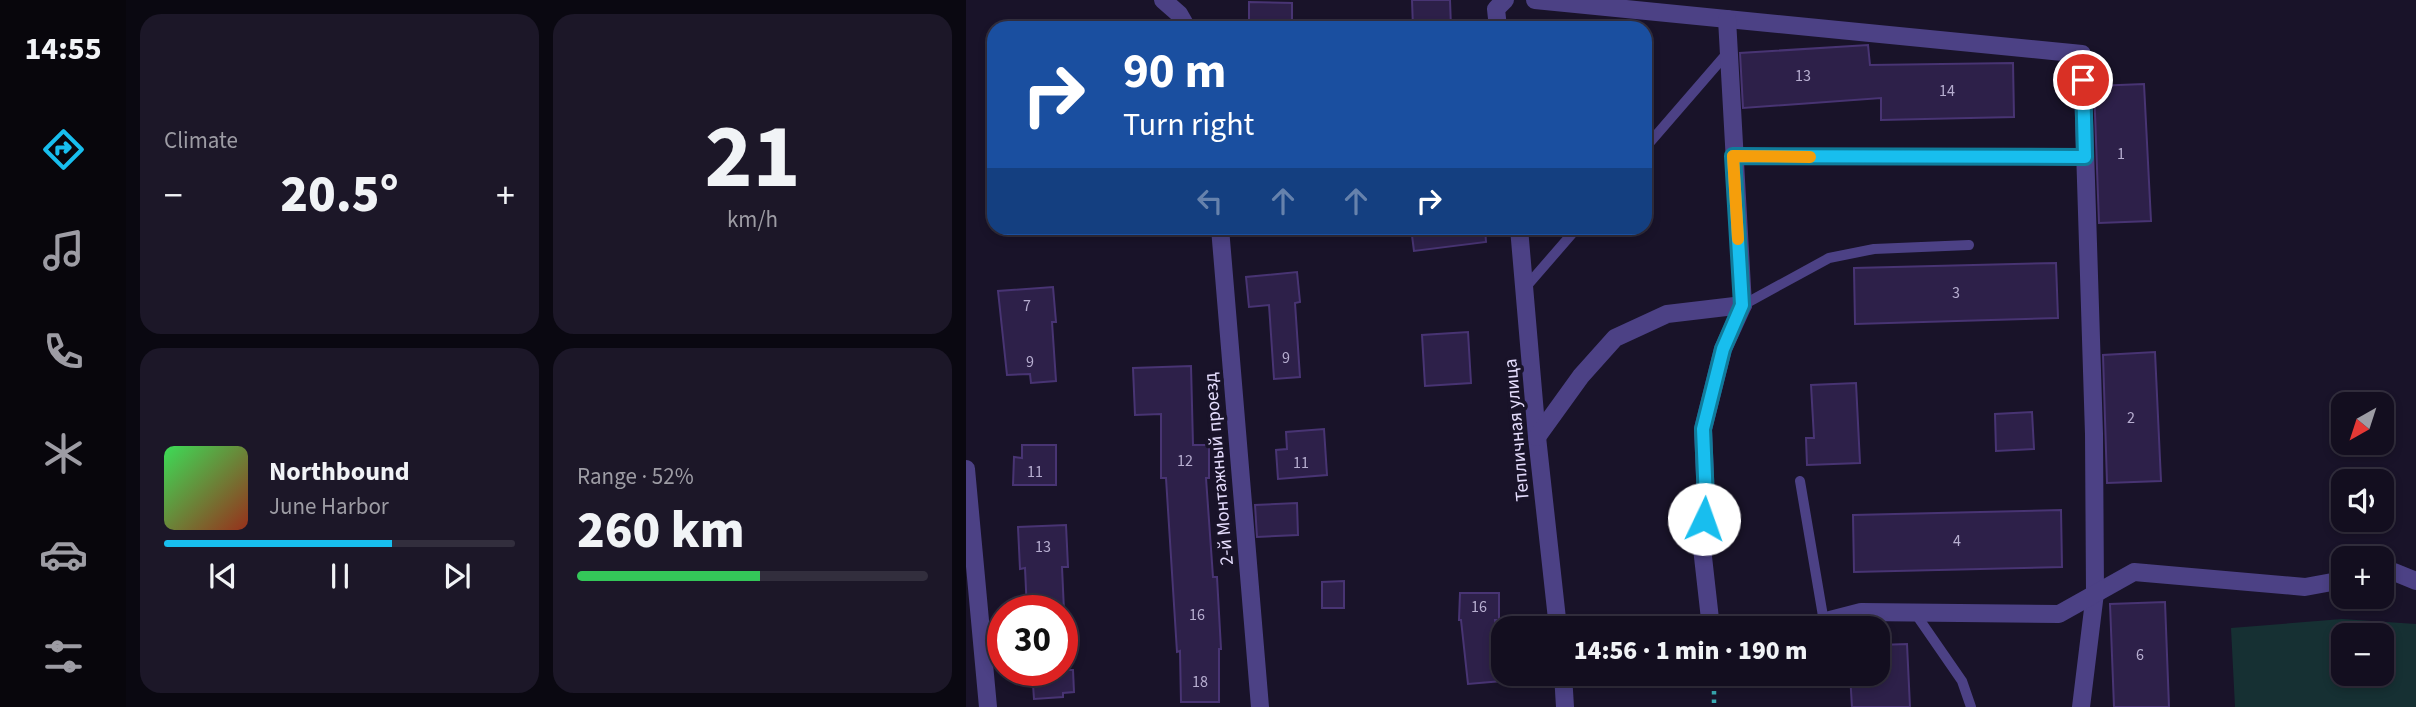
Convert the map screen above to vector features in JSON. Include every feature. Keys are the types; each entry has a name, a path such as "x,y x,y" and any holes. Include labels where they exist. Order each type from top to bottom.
{"street":[{"path":"1163,0 1183,21"},
{"path":"1535,0 2082,54 2094,434 2095,593 2081,707"},
{"path":"1710,616 1701,539 1706,500 1703,429 1723,349 1742,305 1727,19"},
{"name":"2-й Монтажный проезд","path":"1221,235 1260,707"},
{"name":"Тепличная улица","path":"1520,235 1537,437 1557,616"},
{"path":"1537,437 1581,376 1615,338 1667,314 1742,305"},
{"path":"966,468 988,707"},
{"path":"1846,616 1861,612 2059,614 2134,572 2305,587 2331,582"},
{"path":"2394,572 2416,581"},
{"path":"1564,686 1565,707"}],"lane":[{"path":"1652,140 1729,51"},
{"path":"1733,156 2085,157"},
{"path":"1525,288 1571,235"},
{"path":"1742,305 1829,258 1874,249 1969,245"},
{"path":"1800,481 1823,616"},
{"path":"1915,613 1962,681 1971,707"}],"path":[{"path":"1714,686 1714,707"}],"green space":[{"path":"2342,619 2416,624 2416,707 2235,707 2231,628"}],"building":[{"path":"1412,0 1450,0 1451,21 1413,21"},
{"path":"1249,2 1292,3 1292,21 1249,21"},
{"path":"1868,45 1870,65 2013,63 2014,117 1881,120 1881,98 1743,108 1740,53"},
{"path":"2144,84 2151,221 2099,223 2094,86"},
{"path":"1412,235 1486,235 1486,242 1414,251"},
{"path":"2056,263 2058,318 1855,324 1854,268"},
{"path":"1297,272 1300,302 1295,303 1300,377 1274,379 1269,305 1249,307 1246,277"},
{"path":"1053,287 1056,322 1052,322 1056,381 1031,383 1030,374 1007,375 998,291"},
{"path":"1468,332 1471,383 1425,386 1422,335"},
{"path":"2155,352 2161,481 2107,483 2103,355"},
{"path":"1191,366 1193,445 1209,445 1209,478 1206,478 1213,577 1217,577 1221,649 1219,702 1181,702 1180,651 1177,652 1166,478 1161,478 1161,414 1135,415 1133,368"},
{"path":"1856,383 1860,463 1807,465 1806,438 1814,438 1811,385"},
{"path":"2032,412 2034,449 1996,451 1995,414"},
{"path":"1324,429 1327,475 1278,479 1276,450 1287,449 1286,432"},
{"path":"1022,445 1056,445 1056,485 1013,485 1014,457 1022,458"},
{"path":"1297,503 1298,535 1257,537 1255,505"},
{"path":"2061,510 2062,567 1854,572 1853,515"},
{"path":"1066,525 1068,567 1062,567 1063,595 1026,595 1025,568 1020,569 1018,527"},
{"path":"1344,581 1344,608 1322,608 1322,582"},
{"path":"1460,593 1499,593 1499,616 1491,616 1491,682 1468,684 1459,620"},
{"path":"2165,602 2169,707 2114,707 2110,604"},
{"path":"1907,644 1910,707 1852,707 1851,686 1890,686 1890,645"},
{"path":"1033,686 1074,686 1074,692 1063,693 1063,697 1034,699"}],"slow traffic":[{"path":"1738,239 1733,156 1810,157"}],"route":[{"path":"1704,519 1706,500 1703,429 1723,349 1742,305 1733,156 2085,157 2083,80"}]}
